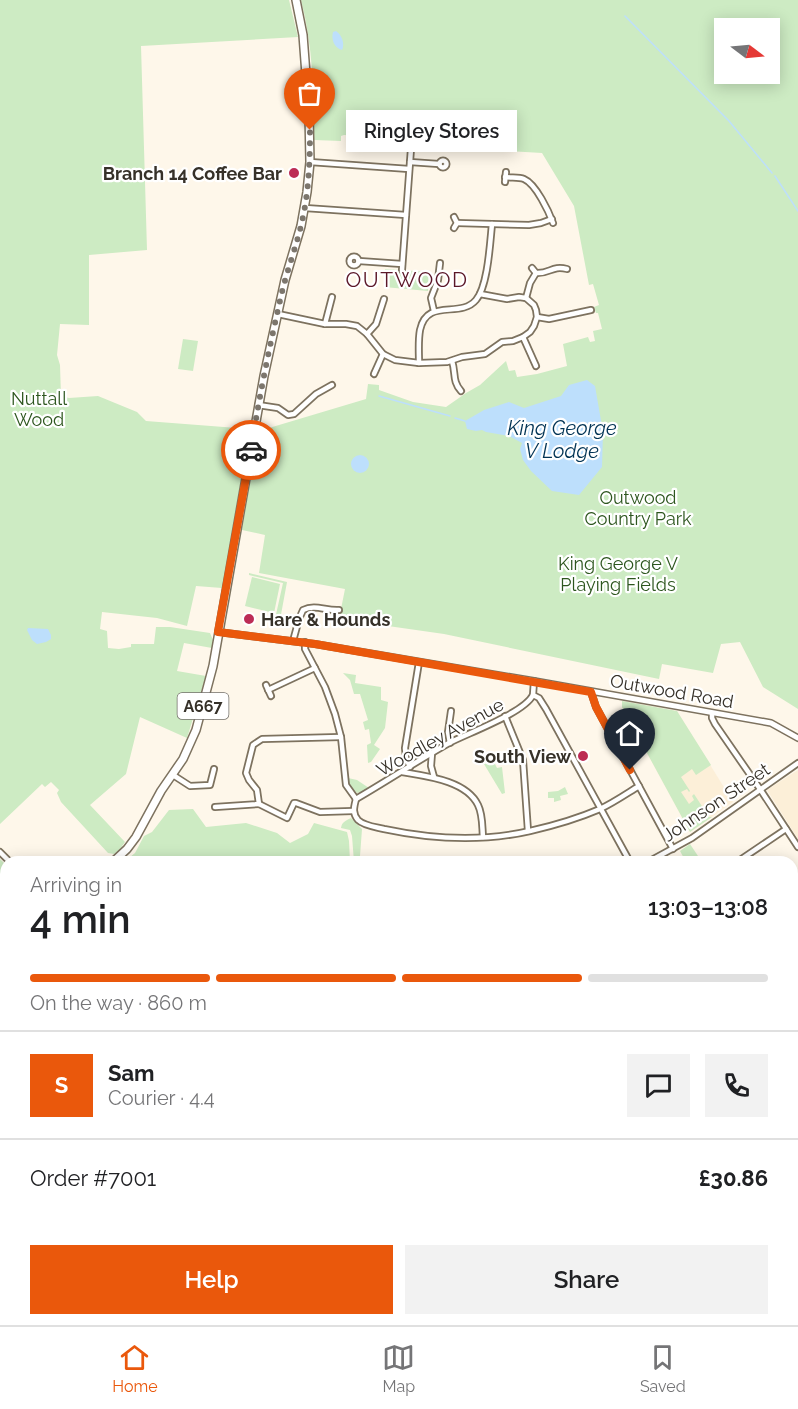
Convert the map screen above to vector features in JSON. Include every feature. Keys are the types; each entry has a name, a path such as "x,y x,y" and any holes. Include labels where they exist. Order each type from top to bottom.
{"main road":[{"name":"A667","path":"119,856 136,837 183,759 196,730 210,678 258,405 304,207 310,162 303,35 296,0"}],"street":[{"path":"359,261 402,267 412,135"},
{"path":"310,162 409,169"},
{"path":"410,162 439,164"},
{"path":"454,217 455,226 529,225 553,221 527,178 505,177"},
{"path":"304,207 406,215"},
{"path":"418,363 420,329 427,317 434,311 445,308 467,307 480,294 485,277 492,224"},
{"path":"434,311 431,297 437,284 440,263"},
{"path":"526,298 534,270 547,272 560,265 567,269"},
{"path":"432,270 439,271"},
{"path":"278,314 325,324 351,325 367,334 383,354 399,361 440,363 485,354 502,342 523,337 532,329 537,317 534,305 526,298 507,299 480,294"},
{"path":"325,324 332,305 332,297"},
{"path":"367,334 376,324 379,307 384,299"},
{"path":"537,317 549,319 585,314 591,310"},
{"path":"523,337 537,367"},
{"path":"374,374 380,368 383,354"},
{"path":"452,361 455,386 461,391"},
{"path":"258,405 278,408 288,415 294,414 324,387 332,385"},
{"path":"292,641 303,610 311,606 339,610"},
{"name":"Outwood Road","path":"218,632 305,642 771,723 798,738"},
{"path":"305,642 305,649 331,701 341,737 346,785 356,799 353,811"},
{"path":"410,767 405,748 419,662"},
{"path":"271,696 267,688 315,668"},
{"path":"534,681 533,695 539,698 546,709 627,856"},
{"path":"591,692 596,707 673,849"},
{"name":"Woodley Avenue","path":"356,799 432,753 529,702 533,695"},
{"path":"450,743 448,732 451,711"},
{"path":"712,713 715,724 798,848"},
{"path":"505,716 523,760 528,831"},
{"path":"259,804 258,789 246,773 253,745 262,739 341,737"},
{"path":"432,753 431,766 434,777"},
{"name":"Johnson Street","path":"660,856 692,838 798,763"},
{"path":"173,775 190,786 210,785 214,769"},
{"path":"402,772 434,777 461,788 474,798 481,813 483,837"},
{"path":"353,811 361,822 405,834 483,837 528,831 600,809 639,786"},
{"path":"217,805 259,804 289,819 296,802 320,812 353,811"},
{"path":"745,856 786,828"}],"shaded area":[{"path":"622,701 677,711 733,802 690,832 622,707"},
{"path":"798,770 798,839 767,790"}],"green space":[{"name":"Nuttall Wood","path":"0,0 289,0 298,37 141,46 147,250 89,255 89,325 60,324 57,355 60,365 61,396 69,398 98,396 137,412 146,421 250,429 222,588 196,586 187,626 157,618 102,612 100,629 107,631 108,648 131,647 131,644 154,644 156,627 210,633 213,640 212,648 184,643 177,671 206,676 187,738 140,717 126,774 90,805 125,842 114,854 108,853 61,802 57,793 59,790 51,782 45,787 42,784 0,824"},
{"name":"Outwood Country Park","path":"301,0 798,0 798,709 763,687 740,642 721,644 713,673 662,664 659,679 444,634 339,619 345,589 259,573 265,535 242,530 259,431 366,399 368,384 379,385 379,390 413,402 446,407 480,385 506,361 509,371 515,370 517,377 567,366 563,344 588,337 590,342 595,341 593,331 602,329 594,307 599,305 593,284 589,285 574,206 542,153 492,150 482,143 484,134 463,128 462,122 458,120 442,123 441,126 416,126 407,136 387,138 344,135 341,136 341,141 314,140 312,70"},
{"path":"385,269 429,272 428,291 384,287"},
{"path":"183,339 198,341 193,371 178,369"},
{"path":"249,573 287,582 280,620 275,619 283,583 249,575"},
{"path":"252,577 280,584 274,613 245,606"},
{"path":"343,673 356,675 355,683 381,687 381,700 388,702 385,728 374,745 380,749 368,763 367,745 371,743 369,729 365,730 363,722 368,720 360,694 354,694 350,680"},
{"path":"622,701 677,711 711,765 696,775 692,769 681,777 690,791 687,789 681,792 689,804 694,800 692,796 694,794 709,817 712,817 690,832 622,707"},
{"path":"494,762 497,768 502,767 505,793 502,794 484,764"},
{"path":"348,778 357,780 369,788 357,793 348,784"},
{"path":"565,787 568,794 560,796 561,800 554,802 554,798 548,798 548,792 558,791"},
{"path":"193,809 206,827 246,823 277,833 290,843 308,834 314,823 347,832 350,856 131,856 144,836 152,832 169,810"},
{"path":"351,818 362,829 360,856 354,856 350,830 341,828 344,822"},
{"path":"690,844 698,856 683,856 680,851"}],"water":[{"path":"336,31 342,40 342,50 335,45 333,40 333,32"},
{"name":"King George V Lodge","path":"587,380 595,386 603,432 602,467 579,495 552,491 523,460 520,449 522,443 509,436 467,429 465,421 484,410 509,402 524,408 561,396 569,385"},
{"path":"360,455 366,458 369,464 366,470 360,473 354,470 351,464 354,458"},
{"path":"28,628 48,629 51,639 37,644 32,640"}],"waterway":[{"path":"625,16 729,121 772,173"},
{"path":"775,176 798,211"},
{"path":"379,396 450,416"},
{"path":"455,418 465,421"}],"way so far":[{"path":"251,450 272,336 301,226 309,178 310,130"}],"place":[{"name":"Ringley Stores","path":"310,130"},
{"name":"Branch 14 Coffee Bar","path":"294,173"},
{"name":"Hare & Hounds","path":"249,619"},
{"name":"South View","path":"583,756"}],"district":[{"name":"OUTWOOD","path":"407,279"}],"route":[{"path":"251,450 218,632 315,644 591,692 596,707 630,770"}],"park label":[{"name":"King George V Playing Fields","path":"618,573"}]}
